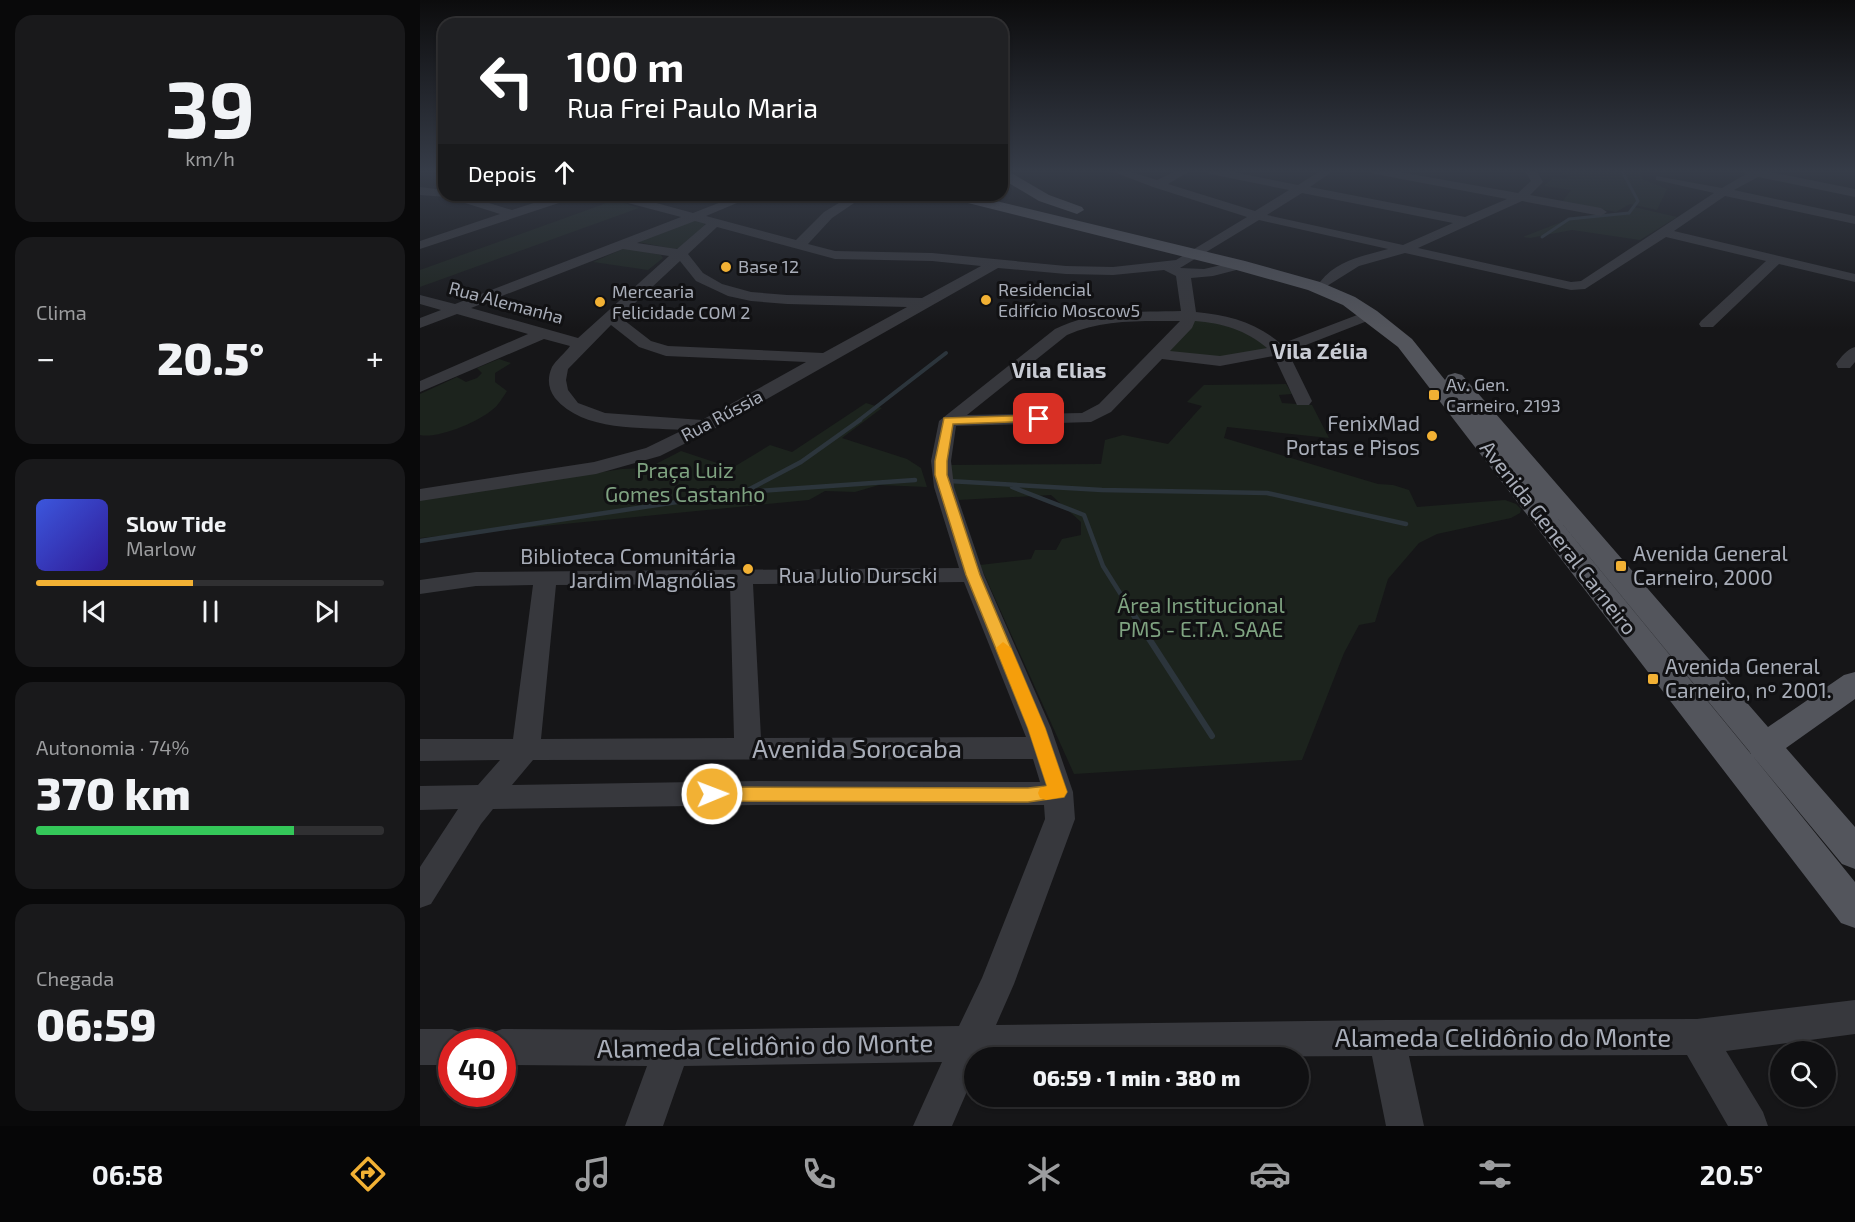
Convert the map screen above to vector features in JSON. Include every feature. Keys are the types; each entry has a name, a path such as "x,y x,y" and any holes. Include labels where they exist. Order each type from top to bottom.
{"main road":[{"path":"1080,224 1198,250"},
{"path":"1095,224 1198,250"},
{"path":"1114,224 1151,237"},
{"name":"Avenida General Carneiro","path":"1198,250 1239,265 1314,286 1349,301 1405,343 1855,911"},
{"name":"Avenida General Carneiro","path":"1198,250 1327,282 1356,293 1398,315 1466,391 1740,718 1775,738 1855,853"},
{"path":"1759,792 1775,738 1855,683"}],"street":[{"path":"420,245 483,224"},
{"path":"420,323 676,224"},
{"path":"705,426 603,418 572,407 559,391 557,380 560,368 581,344 713,224"},
{"path":"716,224 835,255 932,257 1066,270 1113,271 1180,264 1198,250 1244,224"},
{"path":"802,247 800,245 802,242 820,224"},
{"path":"1291,224 1571,286 1585,285 1676,224"},
{"path":"1327,282 1340,270 1354,263 1404,249 1461,224"},
{"path":"1663,232 1855,278"},
{"path":"621,245 680,254 688,259 698,277 728,290 750,295 781,299 926,303"},
{"path":"1707,324 1776,259"},
{"name":"Rua Rússia","path":"420,495 596,468 653,452 705,426 998,262"},
{"path":"1167,266 1183,273 1213,272 1239,265"},
{"path":"948,421 1085,418 1106,408 1186,325 1189,315 1183,273"},
{"name":"Rua Alemanha","path":"420,299 581,344"},
{"path":"932,1126 997,984 1060,819 1058,792 1043,748 973,575 942,481 941,461 948,421 1061,332 1077,323 1099,318 1189,315 1226,321 1251,330 1277,349 1303,401"},
{"path":"1160,354 1221,361 1241,359 1277,349 1370,315"},
{"path":"610,317 645,344 666,351 827,358"},
{"path":"420,387 544,333"},
{"name":"Rua Julio Durscki","path":"420,587 476,579 973,575"},
{"path":"741,577 748,749"},
{"path":"420,894 485,797 526,749 545,578"},
{"name":"Avenida Sorocaba","path":"420,750 1043,748"},
{"name":"Avenida Sorocaba","path":"420,798 757,793 1028,795 1058,792"},
{"name":"Alameda Celidônio do Monte","path":"516,1047 672,1048 1387,1038 1697,1037 1855,1017"},
{"path":"1697,1037 1749,1126"},
{"path":"1387,1038 1405,1126"},
{"path":"420,1047 438,1047"},
{"path":"644,1126 672,1048"}],"green space":[{"path":"549,224 596,224 420,287 420,270"},
{"path":"686,224 704,224 705,226 679,248 638,242"},
{"path":"1557,224 1666,224 1640,240 1572,230 1530,238 1523,237"},
{"path":"625,248 661,255 663,258 648,270 593,262"},
{"path":"1196,318 1247,331 1268,348 1221,360 1166,354"},
{"path":"499,359 511,363 495,373 495,382 507,391 494,408 477,420 458,428 428,436 420,435 420,394 457,377 466,382 477,378 482,373 477,368"},
{"name":"Área Institucional PMS - E.T.A. SAAE","path":"1286,384 1292,394 1279,395 1282,403 1312,405 1329,438 1227,427 1224,438 1378,484 1393,485 1409,490 1417,507 1505,500 1516,504 1521,509 1520,513 1511,518 1437,534 1419,543 1388,579 1375,622 1359,625 1344,653 1302,760 1074,774 980,565 1031,559 1035,550 1056,550 1062,539 1081,535 1081,522 1051,495 958,500 946,465 1101,464 1105,440 1123,435 1168,444 1202,406 1187,402 1204,385"},
{"name":"Praça Luiz Gomes Castanho","path":"866,403 882,408 842,438 907,459 921,468 927,487 879,485 855,492 825,491 809,500 420,538 420,500 622,469 648,468 681,451 732,468 770,445 792,452"}],"waterway":[{"path":"1542,237 1562,224"},
{"path":"858,421 946,353"},
{"path":"746,491 801,462 860,420"},
{"path":"420,541 743,492 915,480"},
{"path":"949,481 1102,490 1267,493 1406,524"},
{"path":"1012,487 1084,515 1103,566 1125,601"},
{"path":"1124,600 1212,736"}],"slow traffic":[{"path":"1003,648 1037,728 1058,792 1046,793"}],"place":[{"name":"Base 12","path":"726,267"},
{"name":"Residencial Edifício Moscow5","path":"986,300"},
{"name":"Mercearia Felicidade COM 2","path":"600,302"},
{"name":"Av. Gen. Carneiro, 2193","path":"1434,395"},
{"name":"FenixMad Portas e Pisos","path":"1432,436"},
{"name":"Avenida General Carneiro, 2000","path":"1621,566"},
{"name":"Biblioteca Comunitária Jardim Magnólias","path":"748,569"},
{"name":"Avenida General Carneiro, nº 2001.","path":"1653,679"}],"district":[{"name":"Vila Zélia","path":"1320,351"},
{"name":"Vila Elias","path":"1059,370"}],"route":[{"path":"712,794 1028,795 1058,792 1037,728 973,575 941,475 948,421 1039,419"}]}
